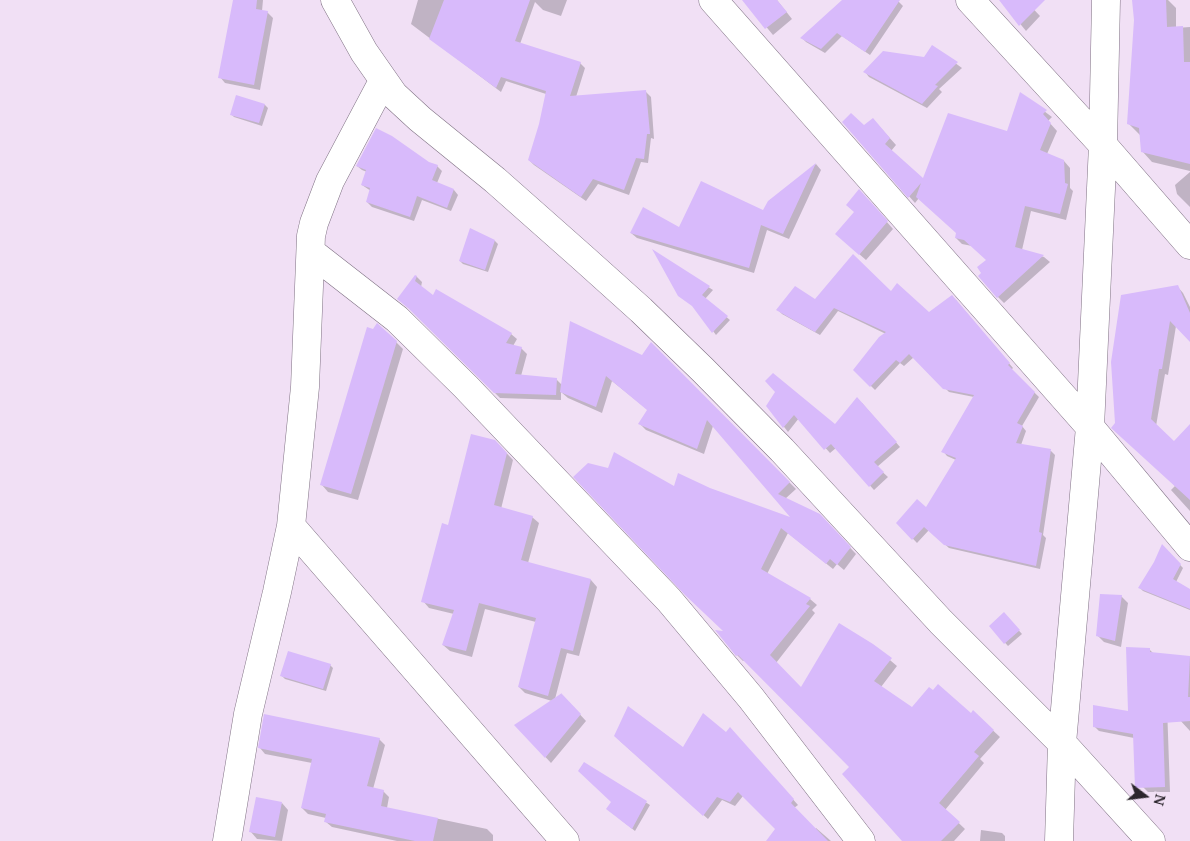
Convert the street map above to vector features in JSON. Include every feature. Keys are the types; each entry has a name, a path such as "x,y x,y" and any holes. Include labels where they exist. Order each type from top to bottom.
{"street":[{"path":"336,0 364,52 383,81 406,106 582,256 703,370 782,450 941,622 1062,743 1151,841"},
{"path":"713,0 1090,427 1190,547"},
{"path":"970,0 1190,245"},
{"path":"1059,841 1062,743 1090,427 1103,146 1106,0"},
{"path":"227,841 248,714 277,592 290,526 305,387 314,223 322,200 350,140 383,81"},
{"path":"311,252 397,319 466,387 614,545 669,600 781,736 861,841"},
{"path":"290,526 565,841"}],"building":[{"path":"233,0 257,0 256,9 268,11 254,85 218,78"},
{"path":"444,0 530,0 515,41 581,62 570,96 646,90 650,134 647,134 644,159 636,158 624,190 593,179 581,197 528,160 539,124 546,91 501,77 496,88 429,39"},
{"path":"742,0 777,0 787,12 765,29"},
{"path":"842,0 900,0 865,52 837,33 821,49 800,38"},
{"path":"999,0 1045,0 1019,26"},
{"path":"1132,0 1166,0 1167,27 1183,26 1184,62 1190,62 1190,164 1141,152 1139,128 1127,124 1134,20"},
{"path":"932,45 958,62 935,85 938,86 922,104 863,72 883,51 924,57"},
{"path":"1020,92 1047,110 1043,114 1051,123 1040,150 1064,160 1065,183 1068,184 1060,214 1025,206 1015,247 1044,255 997,298 978,276 981,273 977,267 986,260 964,240 955,238 956,233 916,197 921,183 908,198 842,122 851,113 864,125 873,118 890,138 885,144 923,178 948,113 1007,131"},
{"path":"236,95 265,104 259,123 230,115"},
{"path":"376,128 392,136 429,162 438,165 432,180 454,189 447,208 417,196 410,217 366,202 370,188 361,185 366,170 356,166"},
{"path":"816,163 783,234 761,225 749,268 630,233 643,207 679,227 701,181 763,210 768,201"},
{"path":"859,189 888,221 859,255 835,234 854,212 846,205"},
{"path":"470,228 495,240 485,270 459,261"},
{"path":"652,249 710,286 702,295 728,316 712,333 692,306 678,296"},
{"path":"853,254 891,291 897,283 929,312 952,295 1010,363 1008,365 1035,392 1017,423 1023,426 1016,443 1051,449 1039,532 1042,533 1036,566 944,545 924,527 912,540 896,523 917,499 926,507 956,458 941,452 974,395 943,389 909,354 900,363 896,360 870,387 853,370 879,337 886,332 834,308 815,332 776,310 795,286 815,299"},
{"path":"415,275 417,276 415,281 433,295 436,289 512,333 506,343 522,347 515,374 557,378 556,395 494,393 397,299"},
{"path":"1178,285 1190,313 1190,342 1170,321 1162,369 1159,369 1151,419 1174,441 1190,424 1190,500 1111,428 1115,423 1111,362 1121,295"},
{"path":"570,321 642,355 651,342 790,482 778,494 820,514 851,547 837,565 830,559 826,564 781,528 761,569 811,598 806,604 810,606 770,655 801,687 839,623 892,658 874,681 912,707 929,687 933,690 938,684 971,713 973,710 994,730 974,752 979,756 939,803 960,822 941,841 902,841 842,774 849,767 738,655 736,656 715,630 723,631 685,595 573,477 588,463 608,468 614,452 674,486 678,473 710,488 790,517 707,420 697,449 638,424 647,410 606,376 596,407 560,392"},
{"path":"377,323 397,341 351,494 320,485 367,327 373,329"},
{"path":"773,373 835,424 857,397 897,442 874,462 884,472 869,487 831,444 824,450 794,415 783,428 766,406 775,392 765,381"},
{"path":"471,434 495,440 507,453 494,505 533,516 521,560 591,579 573,651 561,648 548,696 518,687 536,618 479,603 466,651 442,645 454,610 421,602 442,523 448,525"},
{"path":"1162,544 1181,564 1173,579 1190,589 1190,609 1138,588 1154,562"},
{"path":"1100,594 1122,595 1115,641 1096,636"},
{"path":"1004,612 1020,630 1004,644 989,626"},
{"path":"1126,647 1150,648 1150,652 1190,656 1188,697 1190,697 1190,721 1163,723 1165,787 1135,788 1133,734 1093,727 1093,705 1128,711"},
{"path":"288,651 331,664 323,689 280,676"},
{"path":"562,693 561,696 562,694 581,714 545,758 514,725"},
{"path":"628,706 683,747 703,713 726,732 730,727 794,799 791,803 828,841 766,841 775,829 738,792 730,802 717,797 703,816 614,736"},
{"path":"264,714 380,738 367,786 384,790 381,806 438,818 433,841 415,841 324,822 326,814 301,808 312,759 258,748"},
{"path":"584,762 647,801 632,829 606,809 611,802 578,771"},
{"path":"256,797 282,802 275,837 249,832"}]}
